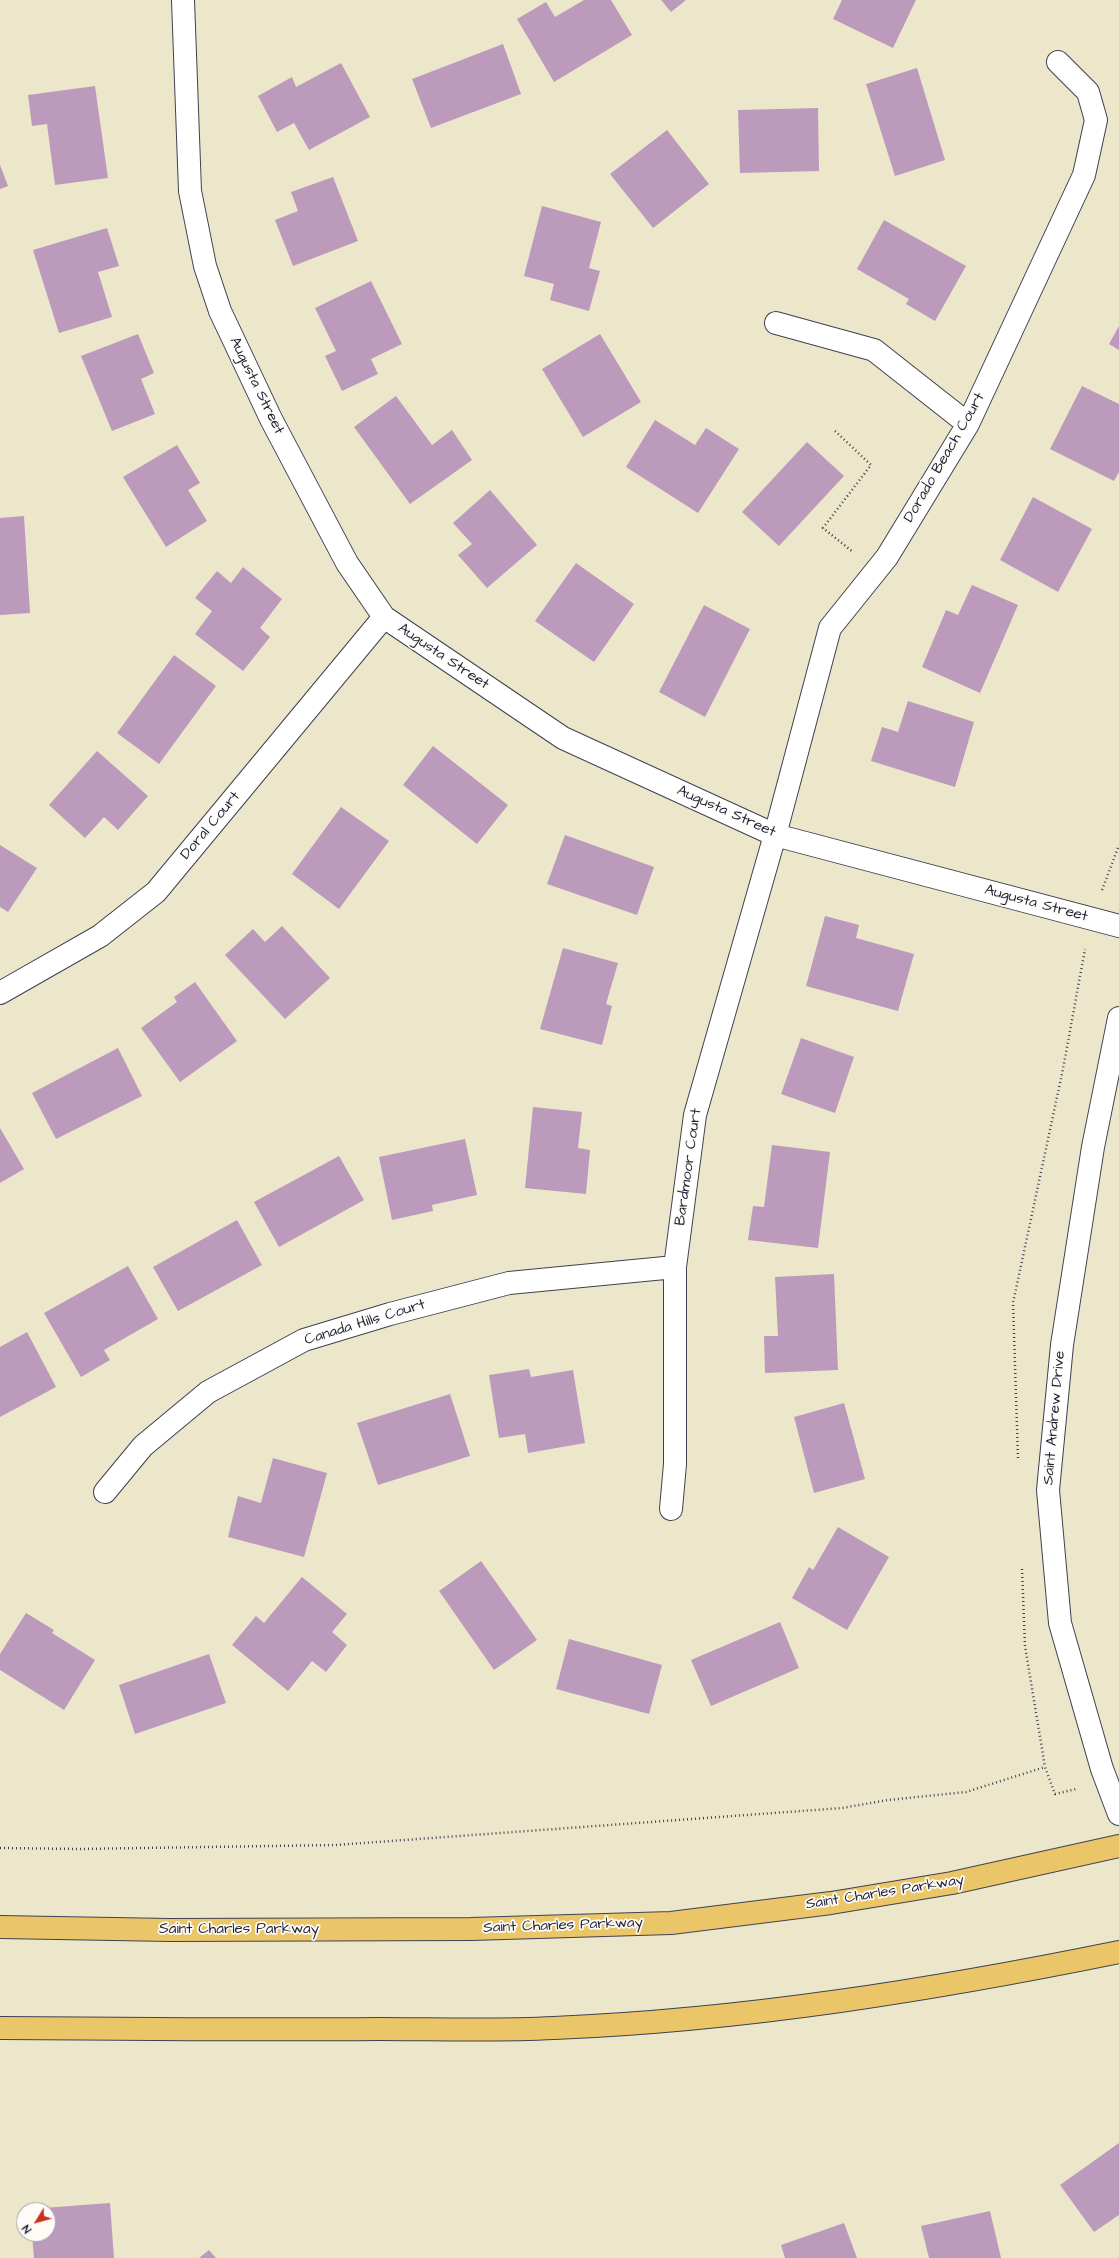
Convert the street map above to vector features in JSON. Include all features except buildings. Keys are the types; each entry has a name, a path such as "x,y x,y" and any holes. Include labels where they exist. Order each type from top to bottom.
{"main road":[{"name":"Saint Charles Parkway","path":"0,1927 170,1930 471,1930 670,1923 831,1903 952,1884 1119,1846"},
{"path":"0,2028 138,2030 553,2028 703,2018 864,1999 987,1979 1119,1952"}],"street":[{"name":"Augusta Street","path":"183,0 190,191 205,266 220,310 271,419 347,563 384,616 563,738 775,835 1119,926"},
{"name":"Dorado Beach Court","path":"775,835 830,628 887,557 968,424 1084,176 1096,120 1088,92 1058,62"},
{"path":"776,323 874,350 968,424"},
{"name":"Doral Court","path":"0,993 100,936 156,892 384,616"},
{"name":"Bardmoor Court","path":"671,1509 676,1464 676,1267 695,1115 775,835"},
{"name":"Saint Andrew Drive","path":"1119,1018 1093,1148 1062,1345 1048,1490 1060,1624 1107,1782 1119,1814"},
{"name":"Canada Hills Court","path":"105,1492 143,1446 208,1392 304,1340 390,1314 509,1283 676,1267"}],"path":[{"path":"835,431 871,466 823,528 877,571"},
{"path":"1110,868 1119,846"},
{"path":"0,1848 79,1849 336,1845 842,1808 888,1800 966,1792 1045,1767 1055,1794 1107,1782"}]}
